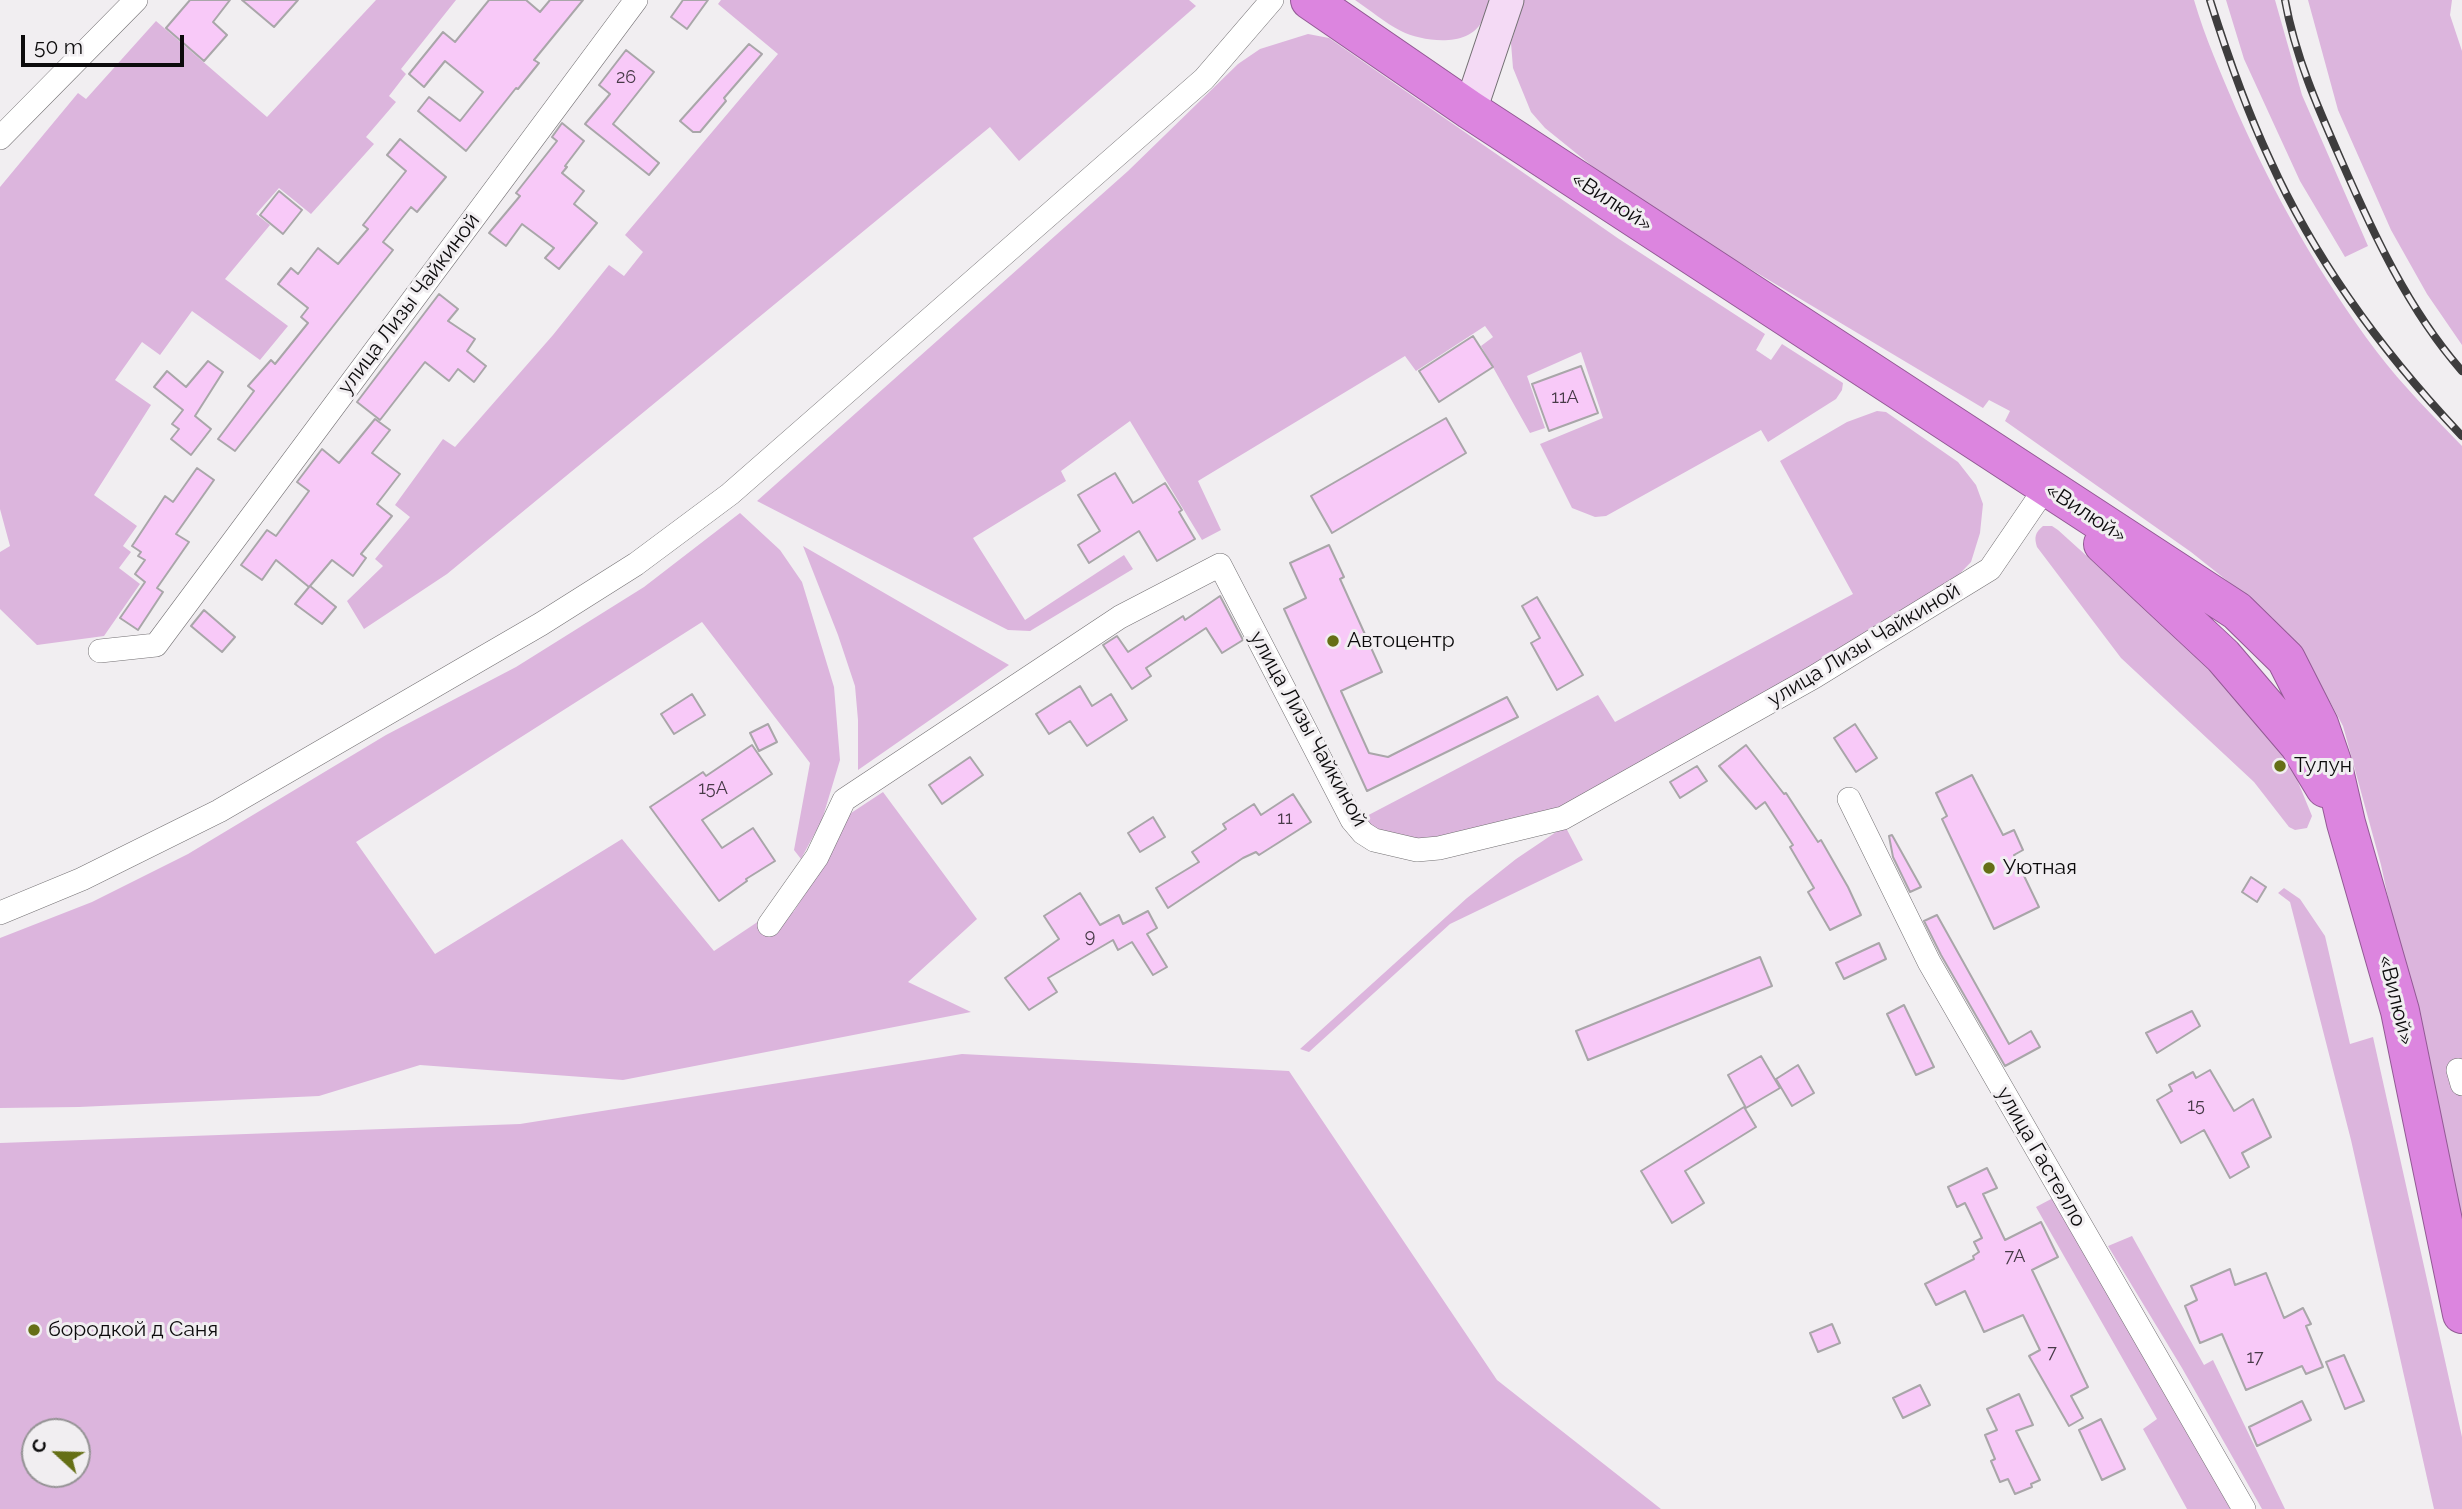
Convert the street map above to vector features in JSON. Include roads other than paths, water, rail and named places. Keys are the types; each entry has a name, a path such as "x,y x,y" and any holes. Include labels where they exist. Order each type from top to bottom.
{"highway":[{"name":"«Вилюй»","path":"1310,0 1470,110 2028,473 2046,487 2126,567 2223,656 2299,745 2346,823 2400,1011 2462,1314"}],"street":[{"path":"0,138 136,0"},
{"name":"улица Лизы Чайкиной","path":"100,651 156,645 636,0"},
{"path":"0,913 82,878 219,811 541,624 636,564 730,494 1204,79 1272,0"},
{"path":"1470,110 1507,0"},
{"name":"улица Лизы Чайкиной","path":"769,925 817,857 844,800 1120,617 1220,565 1352,820 1363,834 1374,840 1416,850 1438,848 1563,818 1814,677 1990,569 2046,487"},
{"name":"улица Гастелло","path":"1849,799 1929,962 2244,1509"}],"railway":[{"path":"2210,0 2253,121 2288,198 2309,235 2354,306 2406,373 2462,436"},
{"path":"2285,0 2308,82 2366,215 2409,297 2425,323 2462,371"}],"place":[{"name":"Автоцентр","path":"1333,641"},
{"name":"Тулун","path":"2280,766"},
{"name":"Уютная","path":"1989,868"},
{"name":"бородкой д Саня","path":"34,1330"}]}
